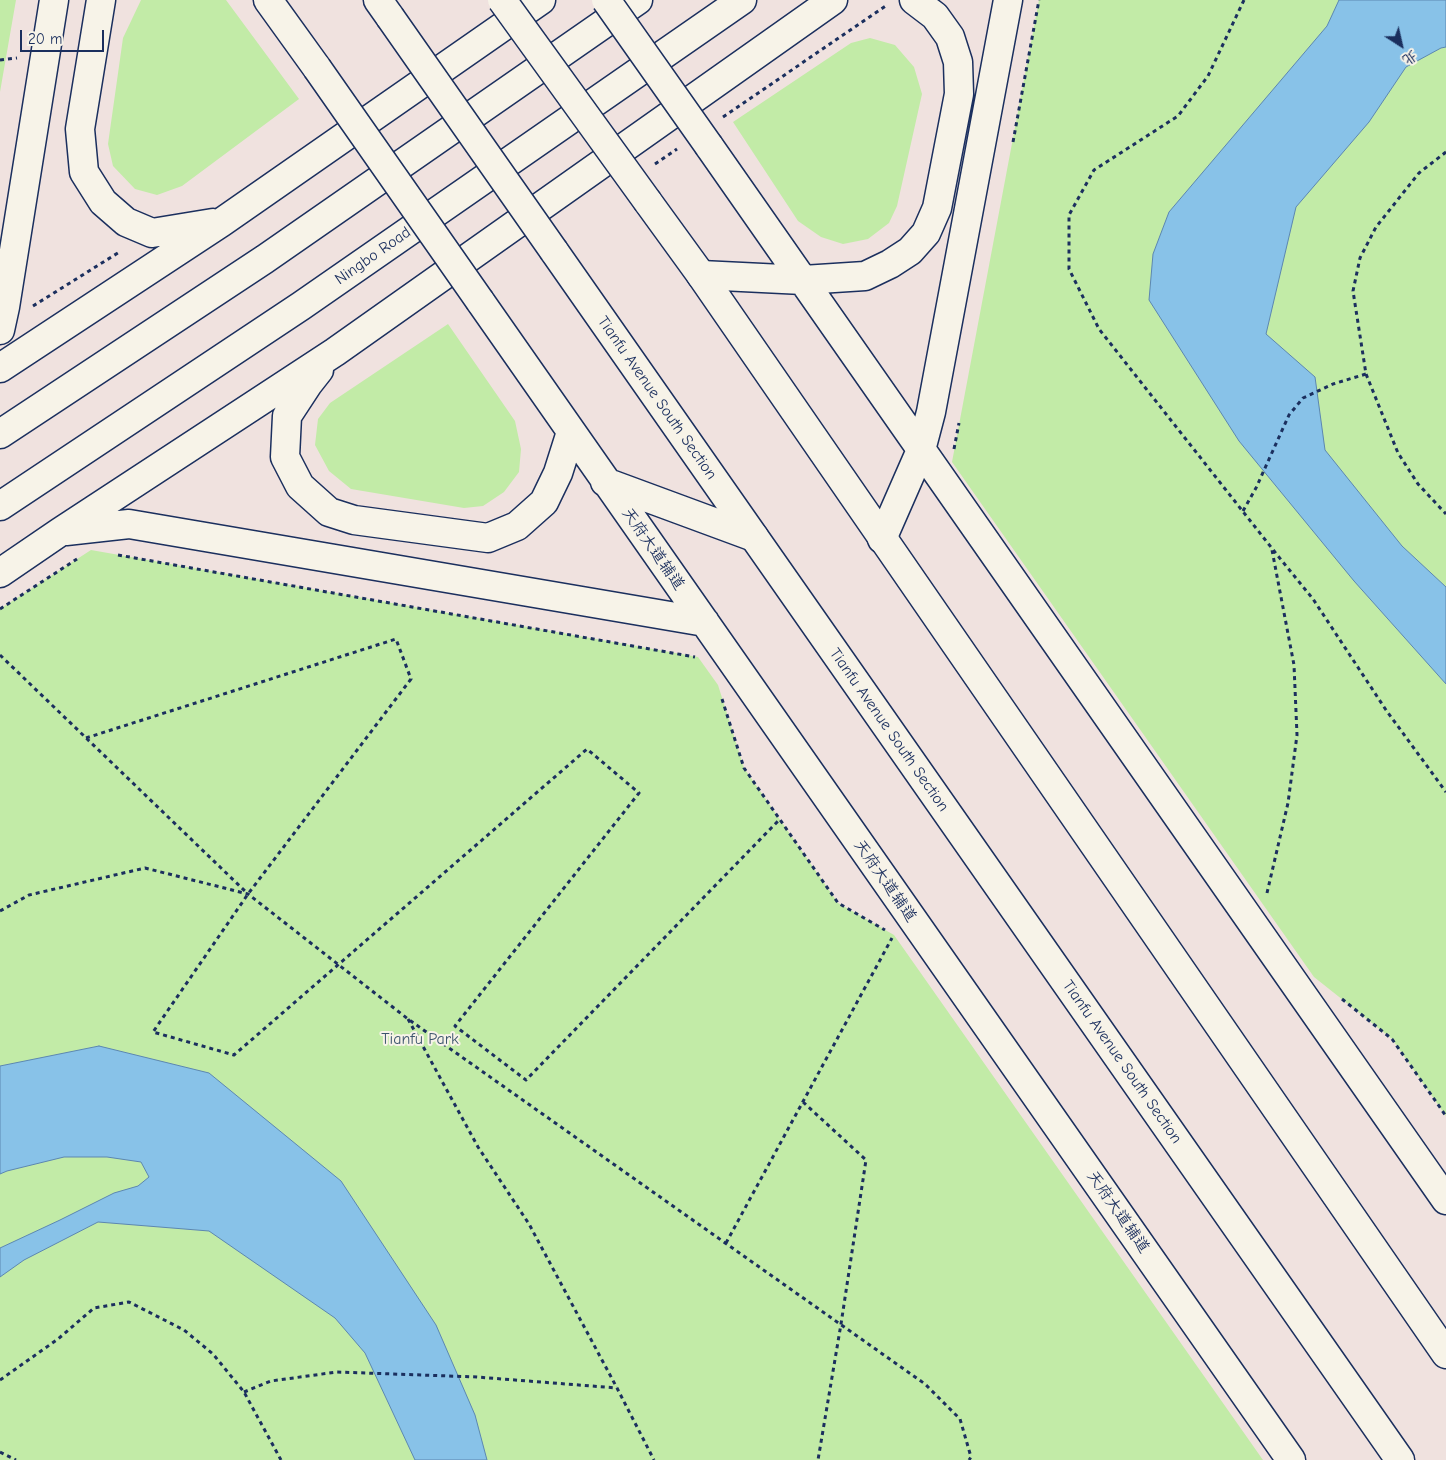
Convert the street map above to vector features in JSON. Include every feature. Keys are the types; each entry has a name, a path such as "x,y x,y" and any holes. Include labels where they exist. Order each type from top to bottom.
{"main road":[{"path":"0,330 54,0"},
{"path":"101,0 80,129 84,172 103,202 126,222 152,233 222,222"},
{"name":"天府大道辅道","path":"268,0 1291,1460"},
{"path":"502,0 701,275 1446,1354"},
{"path":"0,368 222,222 541,0"},
{"path":"606,0 1446,1200"},
{"path":"0,434 265,259 638,0"},
{"name":"Ningbo Road","path":"0,506 309,301 742,0"},
{"path":"0,573 335,352 833,0"},
{"path":"701,275 802,280 865,276 890,264 910,251 926,233 937,208 959,94 958,62 950,37 935,16 914,0"},
{"path":"882,539 921,450 933,402 1008,0"},
{"name":"Tianfu Avenue South Section","path":"384,8 1400,1460"},
{"path":"335,352 308,384 287,416 285,457 300,486 328,512 354,520 488,538 518,526 544,502 558,473 571,432"},
{"path":"605,482 754,537"},
{"path":"60,532 129,524 705,622"}],"path":[{"path":"1012,146 1039,0"},
{"path":"1244,0 1208,76 1178,116 1094,170 1068,215 1069,269 1099,329 1313,599 1386,710 1446,792"},
{"path":"0,60 20,58"},
{"path":"1446,152 1419,173 1376,227 1360,258 1353,291 1366,374 1398,453 1418,484 1446,514"},
{"path":"1243,511 1256,488 1289,416 1303,398 1333,384 1366,374"},
{"path":"953,455 960,418"},
{"path":"1266,896 1288,803 1297,735 1294,664 1272,549"},
{"path":"110,554 698,657"},
{"path":"0,609 82,556"},
{"path":"86,738 396,639 411,679 248,894 153,1032 234,1055 587,749 639,793 455,1026 526,1080 780,819"},
{"path":"0,655 248,894 408,1019 926,1384 960,1419 970,1457 969,1460"},
{"path":"721,694 744,768 838,903 886,930"},
{"path":"0,911 29,895 144,868 248,894"},
{"path":"726,1243 894,935 899,943"},
{"path":"1337,995 1392,1039 1446,1116"},
{"path":"408,1019 478,1147 529,1224 618,1388 654,1460"},
{"path":"803,1102 866,1160 818,1460"},
{"path":"0,1380 58,1338 94,1308 129,1302 184,1330 213,1354 244,1392 281,1460"},
{"path":"244,1392 271,1381 337,1372 477,1377 618,1388"},
{"path":"0,1452 16,1460"}],"green space":[{"path":"0,0 16,0 0,92"},
{"path":"141,0 226,0 299,99 182,186 157,195 135,189 113,166 108,144 123,38"},
{"path":"1039,0 1446,0 1446,1116 1392,1039 1314,977 952,462"},
{"path":"870,38 895,45 914,67 922,94 897,206 889,223 868,239 843,244 821,237 798,221 733,122 851,43"},
{"path":"448,324 515,421 521,449 519,472 504,492 483,506 464,508 351,489 329,471 315,445 318,419 330,403"},
{"name":"Tianfu Park","path":"91,550 698,657 718,685 744,768 838,903 894,935 1263,1460 0,1460 0,609"}],"water":[{"path":"1339,0 1446,0 1446,47 1406,67 1369,122 1296,207 1266,334 1315,377 1325,450 1402,546 1446,587 1446,684 1354,581 1239,441 1149,300 1153,254 1169,212 1327,26"},
{"path":"99,1046 209,1073 341,1181 436,1325 475,1415 487,1460 415,1460 365,1353 335,1318 209,1231 98,1222 24,1260 0,1277 0,1248 114,1193 138,1186 149,1177 141,1162 107,1157 64,1157 0,1174 0,1066"}]}
